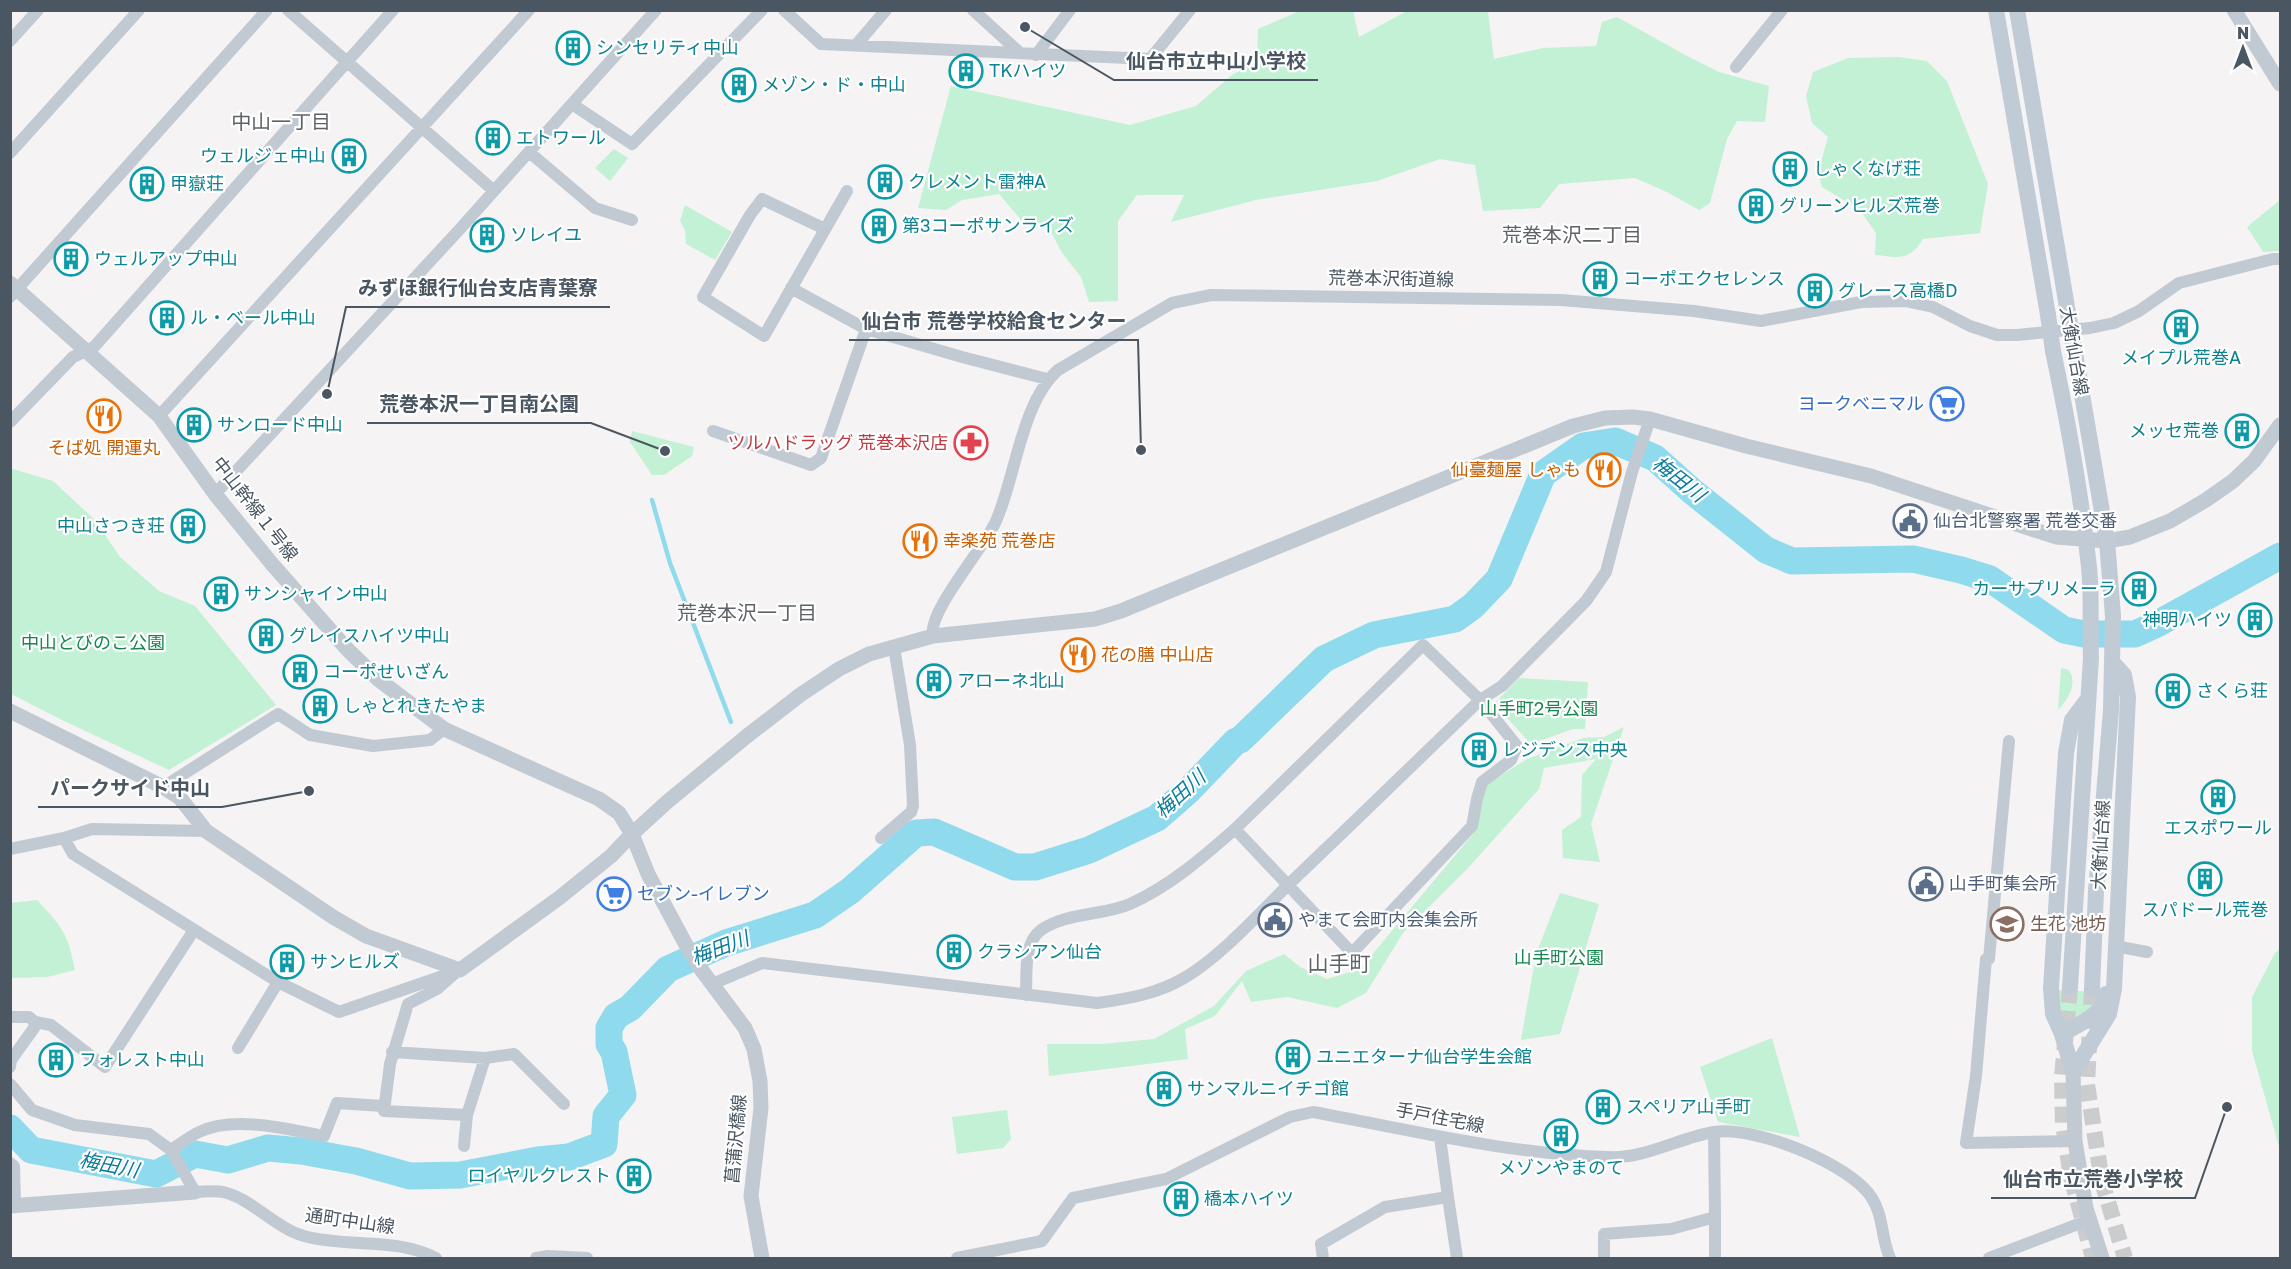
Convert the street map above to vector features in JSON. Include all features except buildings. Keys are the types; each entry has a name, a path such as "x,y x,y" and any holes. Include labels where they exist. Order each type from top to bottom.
{"main road":[{"name":"大衡仙台線","path":"1996,10 2069,434 2089,568 2091,648 2070,987"},
{"name":"大衡仙台線","path":"2017,10 2107,541 2113,616 2113,655 2092,989"},
{"name":"大衡仙台線","path":"2073,1072 2109,1014 2114,990 2128,697 2124,675 2113,655"},
{"name":"大衡仙台線","path":"2073,1072 2063,1036 2053,1014 2051,988 2066,753 2072,720 2087,700"},
{"path":"2063,1036 2100,1010 2105,1002 2110,945 2115,946"},
{"path":"2063,1036 2109,1014"}],"street":[{"path":"10,41 38,10"},
{"path":"10,153 139,10"},
{"path":"13,290 267,10"},
{"path":"288,10 493,190"},
{"path":"10,422 73,357 94,347 393,10"},
{"path":"159,416 530,10"},
{"path":"214,494 529,152 656,10"},
{"path":"572,104 632,144 762,10"},
{"path":"784,10 820,44 1150,59 1190,10"},
{"path":"856,45 886,10"},
{"path":"973,10 1020,53"},
{"path":"1036,55 1070,10"},
{"path":"1736,68 1782,10"},
{"path":"2234,10 2280,84"},
{"path":"529,152 596,208 633,220"},
{"path":"825,229 762,199 750,215 703,297 764,336 847,191"},
{"name":"荒巻本沢街道線","path":"933,636 931,629 941,608 996,522 1029,420 1047,380 1058,370 1172,303 1211,295 1561,300 1694,311 1761,321 1861,302 1905,301 1933,307 1970,326 1997,335 2032,334 2090,328 2114,322 2139,311 2179,283 2280,259"},
{"path":"791,288 866,329 1047,380"},
{"name":"中山幹線１号線","path":"13,290 159,416 214,494 272,564 346,649 379,680 444,729 599,799 619,813 632,834"},
{"path":"713,431 811,465 820,458 866,329"},
{"path":"468,1115 384,1111 392,1052 408,1004 437,990 460,970 559,898 611,856 667,802 800,695 839,669 869,654 933,636 1095,619 1121,611 1573,426 1605,418 1650,419 1746,446 1871,476 2056,537 2085,541 2107,541 2130,537 2170,521 2206,500 2233,481 2254,461 2280,425"},
{"path":"712,984 762,963 1097,1003 1124,1000 1155,992 1185,978 1208,961 1289,885 1480,700 1502,686 1586,601 1606,572 1633,471 1650,419"},
{"path":"1026,995 1029,946 1040,930 1061,920 1128,905 1167,884 1192,866 1235,829 1423,645 1480,700 1517,746 1510,760 1482,782 1472,826 1352,953 1235,829"},
{"path":"881,838 911,812 913,806 910,745 894,646"},
{"path":"10,711 163,787 180,798 206,831 333,917 366,936 460,970"},
{"path":"163,787 279,714 310,735 373,746 430,740 444,729"},
{"path":"2009,741 1976,1076 1966,1143 2075,1141"},
{"path":"10,849 64,838 92,829 206,831"},
{"name":"菖蒲沢橋線","path":"632,834 648,874 685,943 700,968 745,1028 754,1049 760,1081 761,1108 751,1196 762,1258"},
{"path":"64,838 74,854 194,930 278,982 339,1012 460,970"},
{"path":"10,1017 29,1017 35,1022 51,1025 105,1067 194,930"},
{"path":"2115,946 2147,952"},
{"path":"238,1048 278,982"},
{"path":"10,1067 11,1060 34,1028 35,1022"},
{"path":"392,1052 485,1058 513,1054 564,1104"},
{"path":"464,1146 468,1115 485,1058"},
{"path":"2073,1072 2075,1141 2089,1220 2102,1258"},
{"path":"10,1084 32,1110 75,1125 149,1134 171,1150 195,1192 13,1205 14,1166 10,1163"},
{"path":"171,1150 199,1132 219,1125 268,1127 324,1136 337,1103 383,1106"},
{"name":"手戸住宅線","path":"957,1258 1042,1241 1074,1198 1166,1179 1290,1118 1313,1112 1491,1147 1610,1158 1633,1156 1714,1132 1732,1131 1756,1134 1782,1142 1843,1172 1861,1185 1872,1197 1879,1213 1886,1252 1890,1258"},
{"path":"1714,1132 1716,1258"},
{"path":"1440,1137 1457,1258"},
{"name":"通町中山線","path":"195,1192 223,1192 304,1236 339,1242 386,1243 401,1253 427,1254 436,1258"},
{"path":"1323,1258 1321,1244 1385,1207 1448,1197"},
{"path":"1604,1258 1604,1234 1671,1228 1715,1217"},
{"path":"1989,1258 2089,1220"},
{"path":"536,1258 548,1256 586,1258"}],"green space":[{"path":"1300,11 1353,11 1359,37 1407,11 1488,11 1494,59 1543,48 1596,46 1602,22 1617,17 1719,72 1769,86 1765,122 1737,121 1727,139 1710,203 1699,210 1635,178 1559,184 1540,208 1483,211 1475,165 1440,159 1377,181 1256,200 1171,222 1184,195 1137,195 1118,221 1118,301 1089,302 1081,277 1062,253 1049,228 1022,221 999,194 962,200 946,210 918,208 951,86 1130,125 1196,106 1232,75 1257,62 1258,29"},
{"path":"1899,57 1927,61 1947,81 1988,184 1980,233 1923,239 1908,255 1897,257 1875,255 1876,233 1860,210 1822,187 1818,173 1828,137 1812,123 1806,96 1813,72 1848,58"},
{"path":"614,149 628,158 610,181 595,168"},
{"path":"2280,200 2280,251 2263,252 2247,227"},
{"path":"685,205 732,232 715,260 686,244 685,230 680,221"},
{"path":"632,431 694,447 692,456 664,475 652,475 630,442"},
{"name":"中山とびのこ公園","path":"10,468 53,481 95,520 120,557 159,591 195,606 276,705 169,770 11,694"},
{"path":"2061,668 2069,670 2072,675 2072,686 2058,710"},
{"name":"山手町2号公園","path":"1519,678 1588,682 1585,729 1573,729 1531,744 1494,704"},
{"path":"1624,727 1591,824 1600,862 1563,858 1562,830 1581,817 1582,775 1596,759 1544,768 1539,789 1468,868 1403,933 1366,993 1337,1008 1287,997 1251,1002 1242,981 1215,1016 1185,1029 1188,1059 1049,1076 1047,1044 1102,1044 1154,1039 1214,1006 1246,971 1284,954 1300,967 1327,979 1360,969 1473,834 1487,784 1527,759 1583,738 1604,737"},
{"name":"山手町公園","path":"1560,893 1599,904 1560,1034 1521,1040 1536,954"},
{"path":"37,900 63,931 75,970 47,977 11,978 11,903"},
{"path":"2280,948 2280,1150 2252,1051 2252,997 2275,953"},
{"path":"2055,990 2101,992 2095,1009 2071,1020 2061,1015"},
{"path":"1772,1038 1800,1137 1718,1122 1700,1067"},
{"path":"1007,1110 1011,1139 1003,1148 957,1154 952,1117"}],"waterway":[{"name":"梅田川","path":"10,1128 31,1150 156,1174 195,1154 228,1160 268,1148 301,1151 356,1161 410,1176 460,1175 538,1160 569,1157 604,1144 606,1116 623,1095 614,1052 609,1044 609,1028 616,1016 630,1008 668,969 726,943 815,915 850,891 916,833 934,832 1015,867 1035,867 1089,850 1157,818 1324,659 1374,635 1455,619 1473,606 1499,579 1543,474 1583,446 1615,441 1655,458 1693,492 1766,550 1792,561 1913,559 1961,570 1990,579 2064,630 2084,634 2135,634 2280,556"},
{"path":"652,500 670,563 731,722"}],"tunnel":[{"path":"2070,987 2062,1077 2063,1124 2071,1177 2093,1258"},
{"path":"2092,989 2087,1084 2102,1182 2125,1258"}],"place":[{"name":"仙台市立中山小学校","path":"1025,27"},
{"name":"シンセリティ中山","path":"573,48"},
{"name":"TKハイツ","path":"966,71"},
{"name":"メゾン・ド・中山","path":"739,85"},
{"name":"エトワール","path":"493,138"},
{"name":"ウェルジェ中山","path":"349,156"},
{"name":"しゃくなげ荘","path":"1790,169"},
{"name":"クレメント雷神A","path":"885,182"},
{"name":"甲嶽荘","path":"147,184"},
{"name":"グリーンヒルズ荒巻","path":"1756,206"},
{"name":"第3コーポサンライズ","path":"879,226"},
{"name":"ソレイユ","path":"487,235"},
{"name":"ウェルアップ中山","path":"71,259"},
{"name":"コーポエクセレンス","path":"1600,279"},
{"name":"グレース高橋D","path":"1815,291"},
{"name":"ル・ベール中山","path":"167,318"},
{"name":"メイプル荒巻A","path":"2181,327"},
{"name":"みずほ銀行仙台支店青葉寮","path":"327,394"},
{"name":"ヨークベニマル","path":"1947,404"},
{"name":"そば処 開運丸","path":"104,416"},
{"name":"サンロード中山","path":"194,425"},
{"name":"メッセ荒巻","path":"2242,431"},
{"name":"ツルハドラッグ 荒巻本沢店","path":"971,443"},
{"name":"仙台市 荒巻学校給食センター","path":"1141,450"},
{"name":"荒巻本沢一丁目南公園","path":"665,451"},
{"name":"仙臺麺屋 しゃも","path":"1604,470"},
{"name":"仙台北警察署 荒巻交番","path":"1910,521"},
{"name":"中山さつき荘","path":"188,526"},
{"name":"幸楽苑 荒巻店","path":"920,541"},
{"name":"カーサプリメーラ","path":"2139,589"},
{"name":"サンシャイン中山","path":"221,594"},
{"name":"神明ハイツ","path":"2255,620"},
{"name":"グレイスハイツ中山","path":"266,636"},
{"name":"花の膳 中山店","path":"1078,655"},
{"name":"コーポせいざん","path":"300,672"},
{"name":"アローネ北山","path":"934,681"},
{"name":"さくら荘","path":"2173,691"},
{"name":"しゃとれきたやま","path":"320,706"},
{"name":"レジデンス中央","path":"1479,750"},
{"name":"パークサイド中山","path":"309,791"},
{"name":"エスポワール","path":"2218,797"},
{"name":"スパドール荒巻","path":"2205,879"},
{"name":"山手町集会所","path":"1926,884"},
{"name":"セブン-イレブン","path":"614,894"},
{"name":"やまて会町内会集会所","path":"1275,920"},
{"name":"生花 池坊","path":"2007,924"},
{"name":"クラシアン仙台","path":"954,952"},
{"name":"サンヒルズ","path":"287,962"},
{"name":"ユニエターナ仙台学生会館","path":"1293,1057"},
{"name":"フォレスト中山","path":"56,1060"},
{"name":"サンマルニイチゴ館","path":"1164,1089"},
{"name":"スペリア山手町","path":"1603,1107"},
{"name":"仙台市立荒巻小学校","path":"2227,1107"},
{"name":"メゾンやまのて","path":"1561,1136"},
{"name":"ロイヤルクレスト","path":"634,1176"},
{"name":"橋本ハイツ","path":"1181,1199"}],"district":[{"name":"中山一丁目","path":"281,122"},
{"name":"荒巻本沢二丁目","path":"1572,235"},
{"name":"荒巻本沢一丁目","path":"747,613"},
{"name":"山手町","path":"1339,964"}]}
